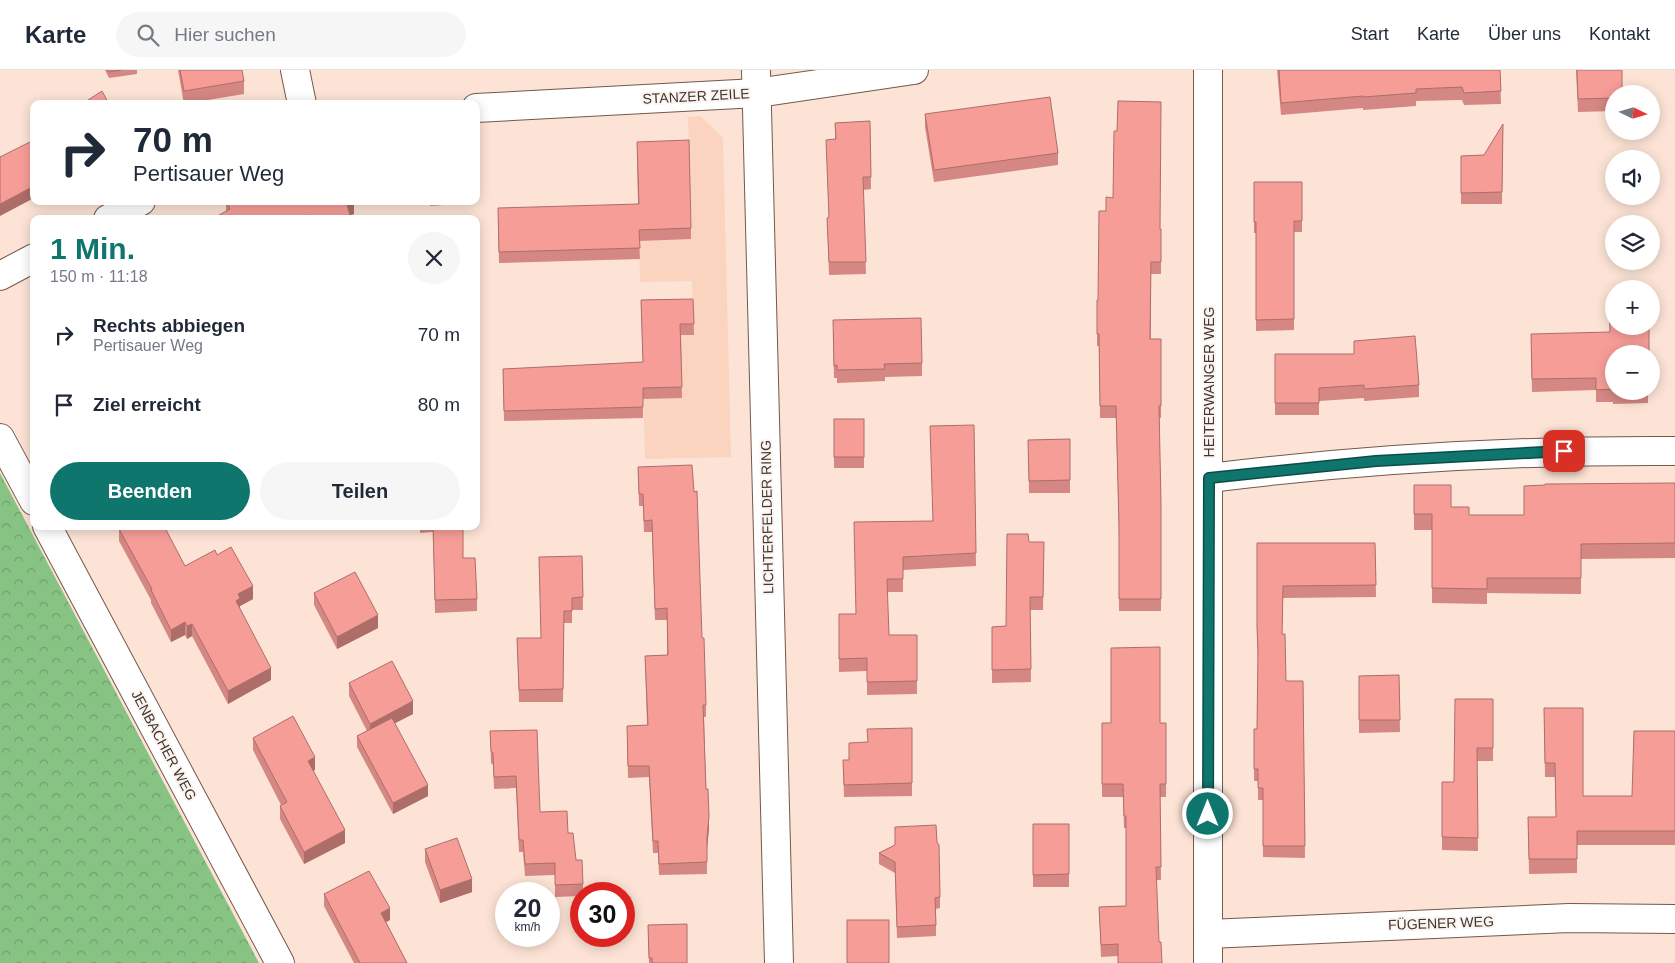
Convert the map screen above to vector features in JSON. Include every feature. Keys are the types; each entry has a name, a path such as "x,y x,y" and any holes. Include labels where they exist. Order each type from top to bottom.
{"street":[{"path":"296,70 301,100"},
{"name":"STANZER ZEILE","path":"480,108 756,82 914,70"},
{"name":"HEITERWANGER WEG","path":"1208,70 1208,963"},
{"name":"LICHTERFELDER RING","path":"756,82 779,963"},
{"path":"115,215 134,205"},
{"path":"0,276 30,260"},
{"path":"0,438 30,494"},
{"path":"1209,478 1415,458 1547,451 1675,451"},
{"name":"JENBACHER WEG","path":"49,530 280,963"},
{"name":"FÜGENER WEG","path":"1208,934 1569,918 1675,919"}],"shaded area":[{"path":"700,116 723,138 731,457 645,459 641,311 693,309 692,281 640,282 637,152 689,151 688,117"}],"green space":[{"path":"0,473 259,963 0,963"}],"building":[{"path":"180,70 242,70 244,81 184,91"},
{"path":"1279,70 1500,70 1501,91 1464,93 1462,87 1416,89 1416,93 1281,103"},
{"path":"1577,70 1622,70 1622,85 1605,85 1605,98 1578,99"},
{"path":"102,91 107,100 88,100"},
{"path":"1050,97 1058,153 934,170 925,114"},
{"path":"1118,101 1161,102 1161,262 1151,262 1150,339 1161,339 1161,406 1159,406 1161,599 1119,599 1116,406 1100,406 1099,334 1097,334 1099,211 1106,211 1106,197 1113,198 1114,131 1117,131"},
{"path":"870,121 871,177 863,177 866,262 829,262 826,140 836,139 835,123"},
{"path":"1503,124 1502,192 1461,193 1461,156 1484,155"},
{"path":"689,140 691,228 639,230 640,248 499,252 498,208 639,204 637,142"},
{"path":"30,142 30,188 0,204 0,157"},
{"path":"1254,182 1302,182 1302,221 1294,221 1294,319 1256,320"},
{"path":"228,205 347,205 350,215 219,215 230,209"},
{"path":"693,299 694,324 680,324 682,387 643,388 643,407 504,411 503,369 643,362 641,300"},
{"path":"921,318 922,363 884,364 885,369 837,370 837,365 834,366 833,320"},
{"path":"1605,332 1605,335 1649,335 1649,345 1605,345 1605,389 1596,390 1596,378 1532,379 1531,334"},
{"path":"1415,336 1419,385 1364,389 1364,385 1319,388 1319,403 1275,403 1275,354 1354,354 1354,341"},
{"path":"834,419 864,419 864,457 834,457"},
{"path":"974,425 976,553 903,557 903,579 887,579 889,635 917,635 917,681 867,682 867,658 839,659 839,614 856,614 854,522 933,521 930,426"},
{"path":"1070,439 1070,480 1029,481 1028,440"},
{"path":"692,465 694,492 697,491 702,638 704,638 706,705 703,705 706,789 708,789 709,816 707,862 659,864 658,841 653,841 649,766 628,766 627,726 648,725 645,656 668,655 667,608 655,609 652,520 644,521 643,494 639,494 638,467"},
{"path":"1675,483 1675,543 1581,544 1581,578 1487,578 1487,589 1432,588 1432,514 1414,514 1414,485 1451,485 1451,507 1469,507 1469,515 1524,515 1524,486 1545,484"},
{"path":"120,530 166,530 185,566 215,550 217,555 231,547 253,586 238,594 240,598 236,601 271,668 228,691 192,624 187,626 185,622 171,630 152,589"},
{"path":"433,530 463,530 463,558 475,558 477,599 435,600"},
{"path":"1007,534 1028,534 1029,542 1044,542 1043,597 1030,597 1031,669 992,670 992,627 1006,626"},
{"path":"1257,543 1375,543 1376,585 1283,586 1282,634 1285,634 1286,681 1303,681 1305,846 1263,846 1263,788 1258,788 1258,769 1254,769 1254,729 1257,729"},
{"path":"582,556 583,597 572,598 572,611 564,611 563,689 519,690 517,638 541,638 539,557"},
{"path":"355,572 378,615 337,637 314,593"},
{"path":"1160,647 1160,723 1166,723 1166,784 1160,784 1161,867 1156,867 1159,942 1161,942 1162,963 1118,963 1118,944 1101,945 1099,907 1126,906 1126,816 1124,816 1123,784 1102,784 1102,723 1111,723 1111,648"},
{"path":"392,661 413,701 370,724 349,683"},
{"path":"1399,675 1400,720 1359,720 1359,676"},
{"path":"1455,699 1493,699 1493,748 1477,748 1478,838 1442,837 1442,782 1454,782"},
{"path":"1544,708 1583,708 1583,796 1632,796 1634,731 1675,731 1675,831 1577,831 1577,859 1529,859 1528,817 1556,817 1555,763 1545,763"},
{"path":"293,716 315,757 308,761 345,830 304,852 280,806 287,802 253,738"},
{"path":"392,718 428,785 393,803 357,736"},
{"path":"912,728 912,783 844,785 843,760 849,760 849,743 868,742 867,729"},
{"path":"537,730 540,812 567,811 568,833 573,833 576,860 582,860 583,882 570,882 570,884 560,885 560,882 555,882 555,863 525,864 523,840 519,840 516,776 494,777 490,731"},
{"path":"1033,824 1069,824 1069,874 1033,875"},
{"path":"936,825 937,842 939,845 940,897 935,898 936,925 897,927 895,862 879,853 895,845 895,827"},
{"path":"457,838 472,879 440,890 425,849"},
{"path":"369,871 390,908 381,913 407,963 360,963 324,894"},
{"path":"847,920 889,920 889,963 847,963"},
{"path":"687,924 687,963 652,963 652,958 649,958 648,925"}],"route":[{"path":"1208,814 1209,478 1415,458 1564,451"}]}
